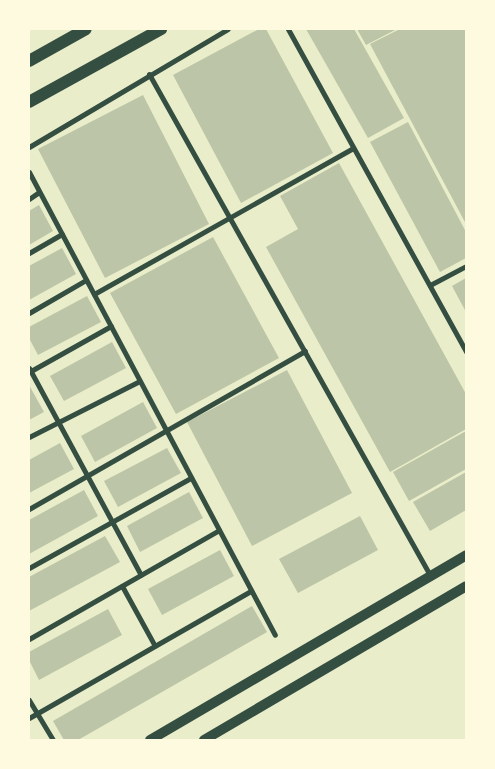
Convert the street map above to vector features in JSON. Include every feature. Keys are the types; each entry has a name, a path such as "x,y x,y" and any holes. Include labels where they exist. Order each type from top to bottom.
{"main road":[{"path":"29,61 86,29"},
{"path":"29,102 161,29"},
{"path":"150,740 466,555"},
{"path":"204,740 466,586"}],"street":[{"path":"29,147 149,74 228,29"},
{"path":"288,29 466,352"},
{"path":"149,74 431,577"},
{"path":"94,294 353,148"},
{"path":"29,172 275,635"},
{"path":"29,199 39,192"},
{"path":"29,253 62,234"},
{"path":"430,285 466,266"},
{"path":"29,313 86,280"},
{"path":"111,326 29,371 141,575"},
{"path":"29,509 167,432 305,351"},
{"path":"29,437 57,421 140,381"},
{"path":"29,568 191,478"},
{"path":"29,639 219,530"},
{"path":"122,586 155,646"},
{"path":"29,718 252,591"},
{"path":"29,700 53,740"}],"building":[{"path":"259,29 266,29 333,153 241,203 173,75"},
{"path":"306,29 354,29 404,118 368,138"},
{"path":"357,29 397,29 366,45"},
{"path":"400,29 466,29 466,224 370,44"},
{"path":"143,95 209,224 105,278 38,149"},
{"path":"408,122 466,232 466,258 440,272 370,142"},
{"path":"339,163 466,394 466,429 390,472 266,247 298,229 280,196"},
{"path":"39,205 53,231 29,245 29,211"},
{"path":"213,237 279,358 176,414 110,293"},
{"path":"62,248 76,274 29,300 29,266"},
{"path":"466,278 466,312 452,286"},
{"path":"87,296 101,322 38,355 29,338 29,327"},
{"path":"112,342 126,368 64,401 50,376"},
{"path":"287,370 352,493 252,546 187,422"},
{"path":"29,385 44,412 29,420"},
{"path":"143,402 157,428 95,462 81,436"},
{"path":"466,431 466,469 409,501 393,472"},
{"path":"60,443 74,469 29,493 29,460"},
{"path":"167,448 181,473 118,507 104,481"},
{"path":"466,472 466,510 430,531 413,502"},
{"path":"84,490 98,516 29,554 29,520"},
{"path":"189,492 203,518 140,552 127,526"},
{"path":"360,516 378,550 298,593 279,559"},
{"path":"105,536 120,562 29,611 29,577"},
{"path":"220,550 234,576 162,615 148,589"},
{"path":"252,606 267,632 78,740 64,740 53,721"},
{"path":"108,609 122,635 39,680 29,660 29,652"}]}
